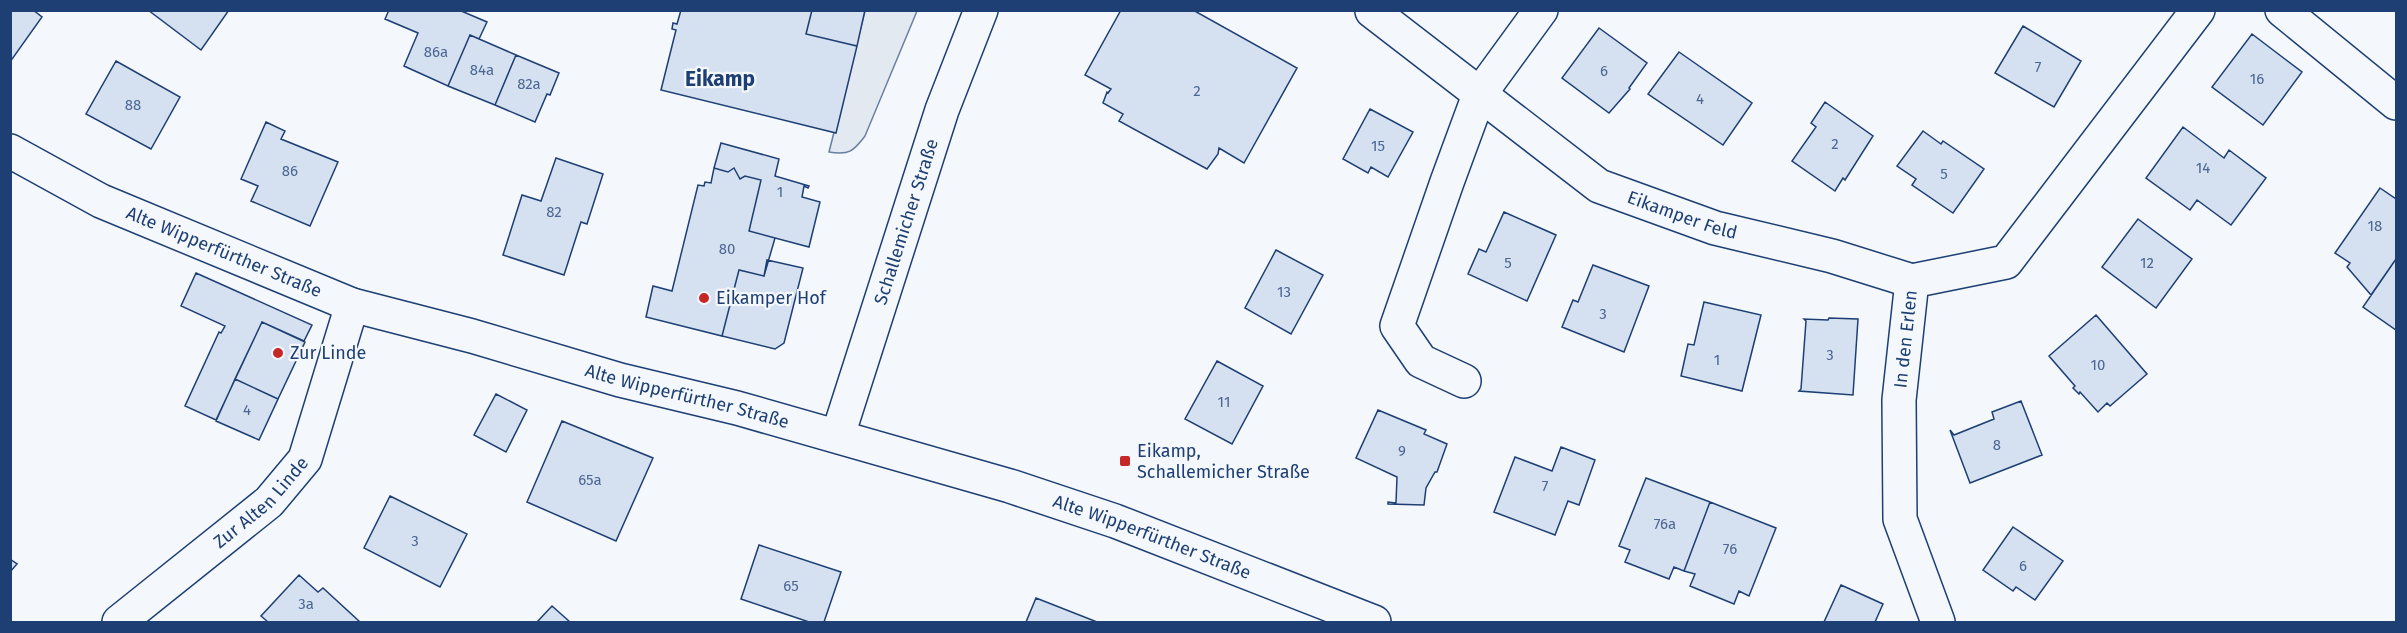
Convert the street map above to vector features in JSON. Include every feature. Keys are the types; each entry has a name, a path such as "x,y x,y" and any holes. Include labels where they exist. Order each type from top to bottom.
{"street":[{"name":"Schallemicher Straße","path":"838,435 942,110 981,10"},
{"path":"1464,381 1420,361 1397,326 1479,95 1541,10"},
{"name":"In den Erlen","path":"1938,622 1900,519 1899,400 1912,281 2006,262 2198,10"},
{"path":"2282,10 2397,103"},
{"name":"Eikamper Feld","path":"1372,11 1599,186 1715,228 1832,256 1912,281"},
{"name":"Alte Wipperfürther Straße","path":"10,151 101,201 352,305 472,336 620,380 838,435 1000,483 1115,521 1374,622"},
{"name":"Zur Alten Linde","path":"119,622 269,502 305,459 352,305"}],"shaded area":[{"path":"865,11 917,11 865,136 850,151 829,152"}],"building":[{"path":"10,10 33,10 42,17 10,62"},
{"path":"148,10 229,10 201,50"},
{"path":"389,10 459,10 487,22 479,39 470,35 448,86 404,66 418,33 385,19"},
{"path":"681,10 812,10 806,34 857,46 836,133 661,90 676,30 672,29 673,23 677,24"},
{"path":"812,10 865,10 857,46 806,34"},
{"path":"1121,10 1193,10 1297,68 1244,163 1219,148 1218,154 1207,169 1119,121 1123,114 1103,103 1107,92 1111,89 1085,75"},
{"path":"2023,26 2081,61 2054,107 1995,73"},
{"path":"1599,28 1647,63 1630,89 1609,113 1562,78"},
{"path":"2252,34 2302,72 2263,125 2212,87"},
{"path":"470,35 516,55 495,105 448,86"},
{"path":"1679,52 1752,103 1723,145 1648,94"},
{"path":"516,55 559,73 535,122 495,105"},
{"path":"116,61 180,97 151,149 86,114"},
{"path":"1825,102 1873,136 1845,180 1843,178 1835,191 1792,161 1816,127 1811,123"},
{"path":"1370,109 1413,132 1388,177 1371,167 1368,173 1343,159"},
{"path":"266,122 285,131 281,139 338,162 310,226 251,201 258,186 241,179"},
{"path":"2183,127 2224,158 2229,150 2266,178 2231,225 2197,200 2190,210 2146,178"},
{"path":"1923,131 1941,144 1943,141 1984,169 1953,213 1912,185 1916,179 1897,166"},
{"path":"721,143 779,159 775,176 809,186 808,188 804,186 802,197 820,202 809,247 749,231 761,180 745,176 740,179 734,168 728,172 714,168"},
{"path":"556,158 603,174 587,224 581,222 564,275 503,255 522,195 541,201"},
{"path":"714,168 728,172 734,168 740,179 745,176 761,180 749,231 775,238 764,276 739,270 722,336 646,317 653,286 672,291 698,185 704,186 705,182 711,183"},
{"path":"2380,188 2396,199 2396,259 2371,295 2347,267 2350,263 2335,253"},
{"path":"1504,212 1556,235 1527,301 1468,274 1479,249 1486,252"},
{"path":"2138,219 2192,259 2156,308 2102,267"},
{"path":"1276,250 1323,275 1291,334 1245,308"},
{"path":"2396,259 2396,330 2363,307"},
{"path":"767,260 803,268 784,343 775,349 722,336 739,270 764,276"},
{"path":"1593,265 1649,286 1624,352 1562,327 1573,300 1578,302"},
{"path":"196,273 312,325 304,341 262,322 216,420 185,406 219,332 221,333 225,326 181,306"},
{"path":"1704,302 1761,315 1742,391 1681,376 1688,344 1694,345"},
{"path":"2096,315 2147,374 2110,406 2107,403 2098,412 2080,392 2079,394 2073,388 2075,386 2049,356"},
{"path":"1829,318 1858,319 1853,395 1799,391 1806,321 1804,319 1828,320"},
{"path":"262,322 305,342 278,399 235,379"},
{"path":"1217,361 1263,386 1232,444 1185,419"},
{"path":"235,379 278,399 259,440 216,421"},
{"path":"496,394 527,410 506,452 474,435"},
{"path":"2021,401 2042,455 1970,483 1950,430 1954,435 1994,419 1992,412"},
{"path":"1378,410 1426,430 1424,434 1447,444 1437,472 1426,488 1424,505 1388,504 1388,502 1396,503 1397,477 1356,458"},
{"path":"562,421 653,458 616,541 527,502"},
{"path":"1561,447 1595,460 1579,505 1568,501 1555,535 1494,512 1515,457 1552,471"},
{"path":"1646,478 1710,502 1684,571 1674,567 1669,579 1625,562 1630,550 1619,546"},
{"path":"390,496 467,534 440,587 364,548"},
{"path":"1710,502 1776,528 1749,596 1739,591 1734,604 1690,586 1695,574 1684,571"},
{"path":"2013,527 2063,561 2035,600 2016,587 2013,591 1983,570"},
{"path":"759,545 841,572 824,622 809,622 741,599"},
{"path":"10,559 17,564 10,572"},
{"path":"299,575 318,592 323,588 360,622 268,622 261,616"},
{"path":"1841,585 1883,604 1875,622 1824,622"},
{"path":"1036,598 1097,622 1026,622"},
{"path":"552,606 570,622 537,622"}],"place":[{"name":"Eikamper Hof","path":"704,298"},
{"name":"Zur Linde","path":"278,353"},
{"name":"Eikamp, Schallemicher Straße","path":"1125,461"}],"district":[{"name":"Eikamp","path":"720,79"}]}
